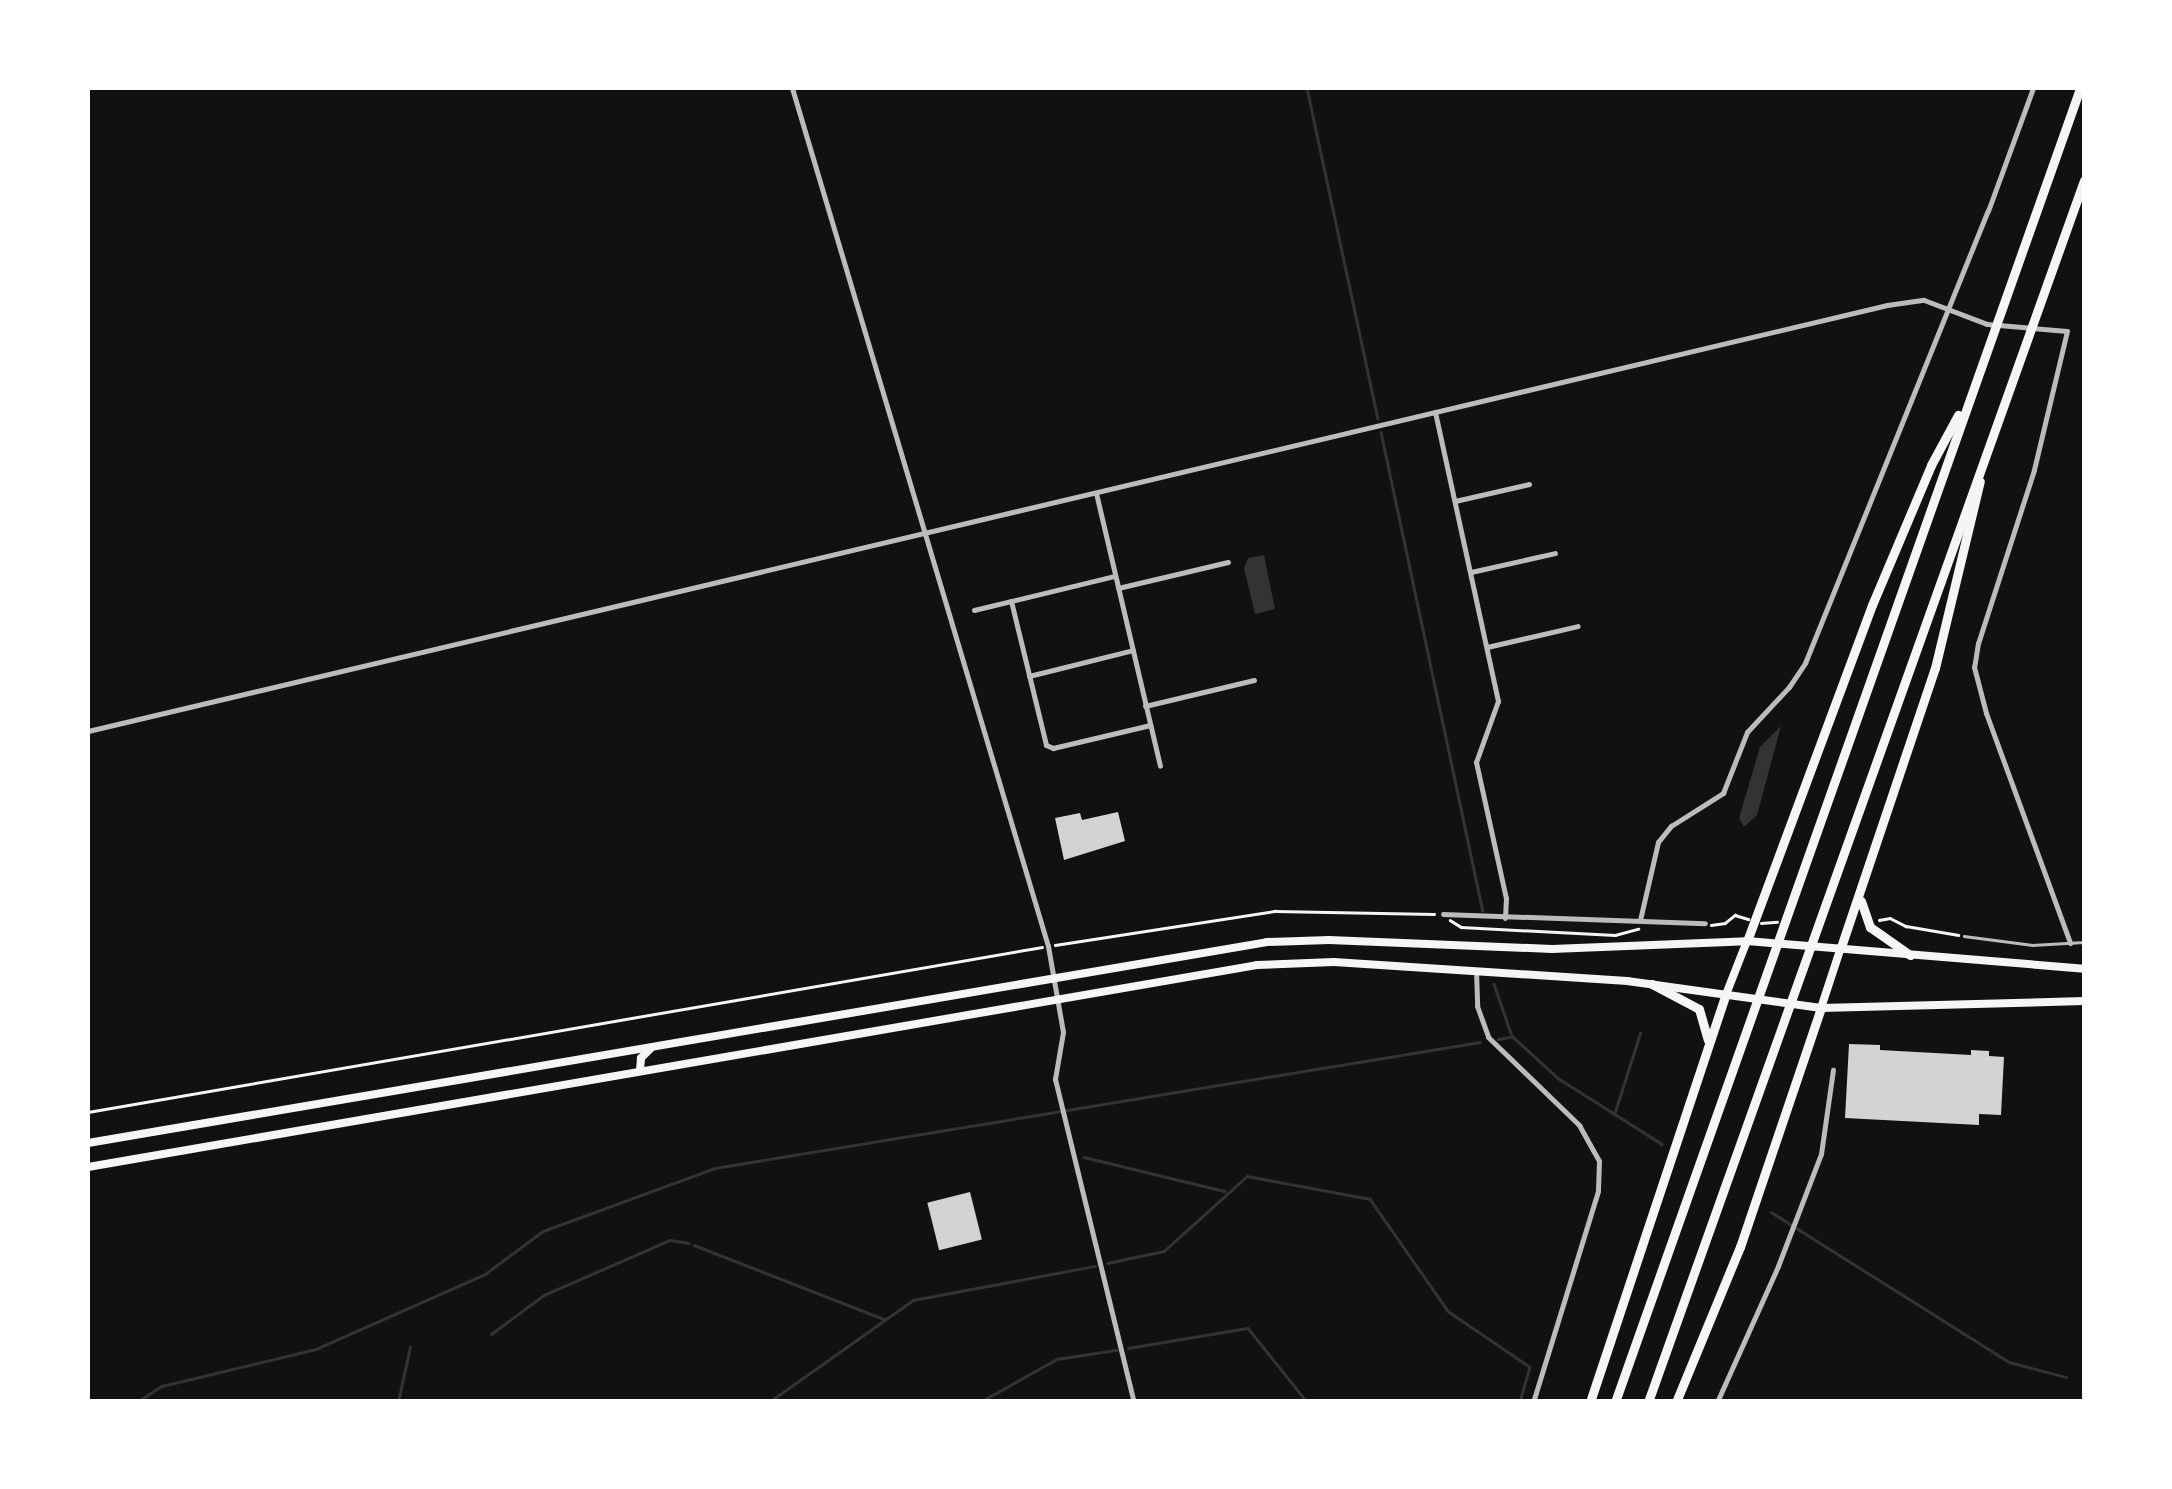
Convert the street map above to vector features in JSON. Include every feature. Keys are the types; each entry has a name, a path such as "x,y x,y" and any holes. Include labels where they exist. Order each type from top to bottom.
{"highway":[{"path":"1614,1402 2080,88"},
{"path":"1648,1402 2084,180"},
{"path":"1747,941 1897,543 1972,390"},
{"path":"1842,947 1934,668 1988,444"},
{"path":"1861,894 1862,915 1870,928 1910,956"},
{"path":"1652,984 1699,1009 1708,1044"},
{"path":"1590,1402 1725,998"},
{"path":"1676,1402 1740,1247 1821,1008"}],"main road":[{"path":"1281,963 1298,954 1300,940"},
{"path":"88,1143 1234,945 1300,940 1522,949 1747,941 2084,968"},
{"path":"1725,998 1747,941"},
{"path":"1821,1008 1842,947"},
{"path":"88,1167 1058,998 1281,963 1476,971 1652,984 1725,998 1821,1008 2083,1002"},
{"path":"640,1070 643,1054 655,1045"}],"street":[{"path":"792,88 1054,976 1063,1041 1055,1079 1134,1402"},
{"path":"1640,920 1658,842 1671,826 1723,793 1747,732 1790,687 1805,662 1950,308 2033,88"},
{"path":"88,731 926,536 1888,305 1924,300 1987,324 2067,331 2034,470 1974,667 1986,713 2070,943"},
{"path":"1435,412 1498,708 1480,742 1476,762 1506,898 1504,918"},
{"path":"1455,501 1529,484"},
{"path":"1096,493 1160,766"},
{"path":"1470,572 1555,554"},
{"path":"1118,588 1228,562"},
{"path":"974,610 1115,576"},
{"path":"1011,601 1045,743 1050,748 1150,726"},
{"path":"1487,647 1578,626"},
{"path":"1029,676 1132,650"},
{"path":"1146,706 1254,680"},
{"path":"1443,914 1706,924"},
{"path":"1476,971 1477,1006 1488,1038 1579,1125 1599,1161 1598,1191 1536,1401"},
{"path":"1717,1402 1791,1233 1820,1154 1833,1070"}],"lane":[{"path":"1964,936 2016,944 2084,942"}],"path":[{"path":"1052,946 1276,911 1443,914 1461,927 1615,935 1638,929"},
{"path":"1706,924 1725,924 1734,914 1745,918"},
{"path":"1876,922 1887,918 1964,936"},
{"path":"1762,924 1785,919"},
{"path":"88,1112 1043,947"}],"shaded area":[{"path":"1264,555 1275,609 1255,614 1244,568 1248,558"},
{"path":"1781,726 1757,815 1744,827 1739,818 1760,747"}],"building":[{"path":"1118,812 1125,841 1064,860 1055,818 1080,813 1082,820"},
{"path":"1849,1044 1880,1045 1880,1050 1971,1055 1971,1050 1989,1051 1989,1056 2004,1057 2001,1115 1979,1114 1979,1125 1845,1118"},
{"path":"970,1192 982,1240 939,1250 927,1203"}],"waterway":[{"path":"1307,88 1378,418"},
{"path":"1381,432 1483,910"},
{"path":"1494,984 1512,1036 1558,1078 1662,1144"},
{"path":"1615,1112 1640,1033"},
{"path":"1498,1039 1510,1037"},
{"path":"137,1402 162,1386 316,1349 485,1274 543,1231 715,1168 1480,1042"},
{"path":"1084,1157 1225,1191"},
{"path":"1107,1263 1164,1251 1247,1176 1370,1199 1448,1311 1530,1367 1520,1402"},
{"path":"1771,1212 2009,1362 2066,1377"},
{"path":"491,1334 544,1295 670,1240 689,1243"},
{"path":"694,1245 884,1319"},
{"path":"769,1402 913,1300 1095,1266"},
{"path":"1128,1348 1248,1328 1307,1402"},
{"path":"398,1402 410,1347"},
{"path":"980,1402 1057,1359 1116,1350"}]}
